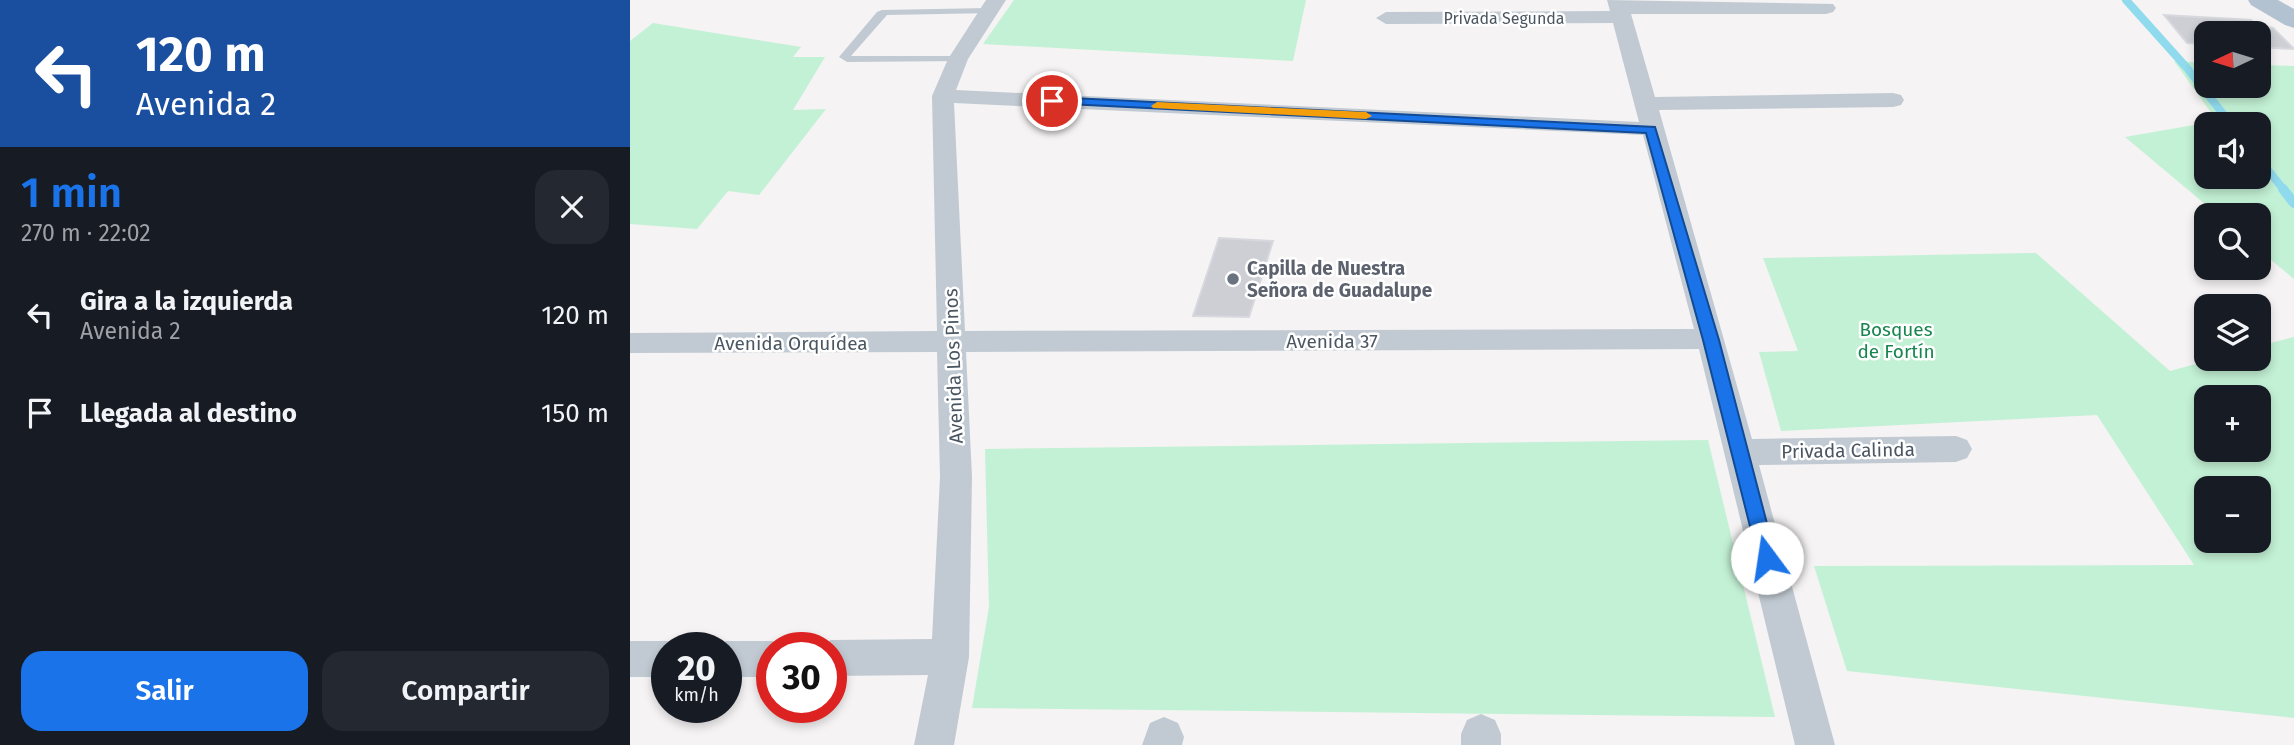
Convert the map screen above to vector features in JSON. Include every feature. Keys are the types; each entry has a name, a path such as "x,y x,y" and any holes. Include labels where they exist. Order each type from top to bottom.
{"main road":[{"path":"2260,1 2294,20"}],"street":[{"name":"Privada Segunda","path":"1386,18 1721,4 1826,8"},
{"name":"Avenida Los Pinos","path":"934,745 950,657 956,477 943,96 958,59 993,5"},
{"path":"1619,8 1711,340 1815,745"},
{"path":"943,96 1648,117 1893,100"},
{"name":"Avenida 37","path":"952,342 1711,340"},
{"name":"Avenida Orquídea","path":"630,343 952,342"},
{"name":"Privada Calinda","path":"1740,452 1956,449"},
{"path":"847,658 950,657"},
{"path":"630,659 651,659"}],"lane":[{"path":"958,59 847,60 844,57 881,14 993,5"}],"green space":[{"path":"1014,0 1306,0 1293,61 983,44"},
{"path":"653,23 801,47 793,57 825,57 793,110 826,109 759,195 728,191 697,229 630,224 630,41"},
{"path":"2174,61 2194,62 2194,89"},
{"path":"2272,65 2294,66 2294,279 2271,260 2271,203 2204,203 2125,137 2194,125 2194,189 2271,189 2271,112 2211,112 2201,98 2272,98"},
{"name":"Bosques de Fortín","path":"2036,253 2170,371 2194,364 2194,371 2271,371 2271,343 2294,337 2294,718 1847,671 1814,566 2194,565 2097,415 1781,431 1759,352 1798,351 1763,258"},
{"path":"1708,440 1775,717 972,708 989,607 985,449"}],"building":[{"path":"2164,15 2252,21 2194,21 2194,43 2187,43"},
{"path":"2272,28 2273,28 2294,49 2272,48"},
{"name":"Capilla de Nuestra Señora de Guadalupe","path":"1219,238 1273,241 1249,317 1193,316"}],"waterway":[{"path":"2126,0 2187,68 2222,112"},
{"path":"2271,174 2284,190"},
{"path":"2283,189 2294,203"}],"slow traffic":[{"path":"1157,106 1366,116"}],"place":[{"name":"Capilla de Nuestra Señora de Guadalupe","path":"1233,279"}],"route":[{"path":"1052,101 1651,129 1711,340 1767,558"}]}
